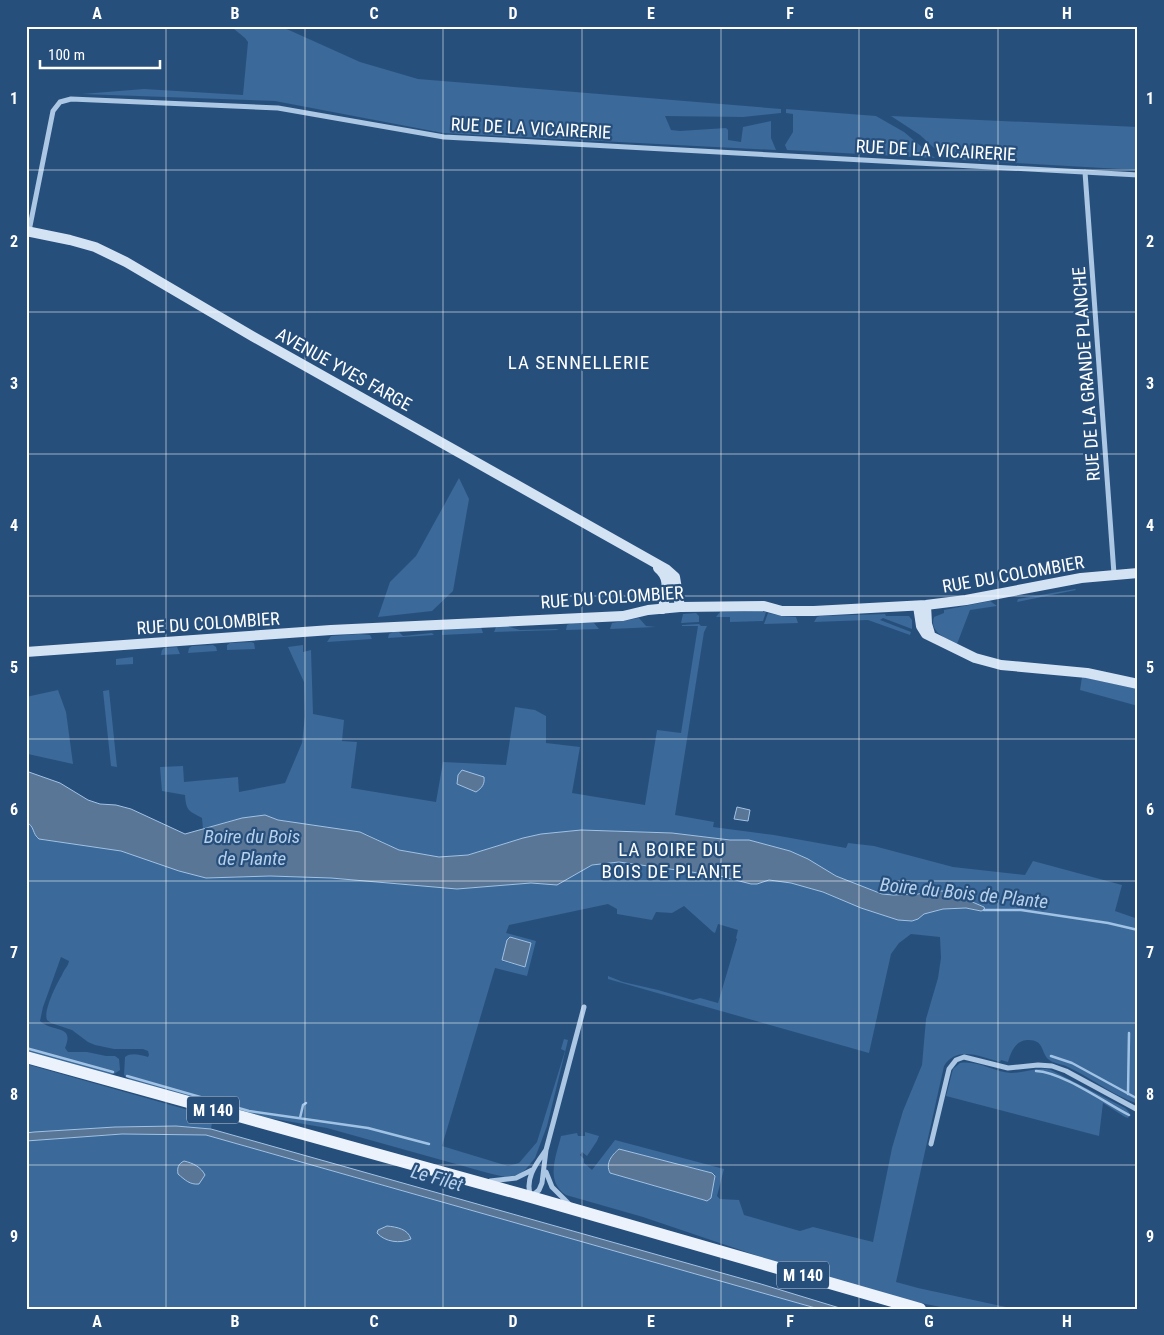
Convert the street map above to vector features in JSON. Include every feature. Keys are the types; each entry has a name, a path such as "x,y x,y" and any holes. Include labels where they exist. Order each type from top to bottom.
{"main road":[{"name":"AVENUE YVES FARGE","path":"28,231 96,248 126,262 252,336 672,573 675,578 680,607"},
{"name":"AVENUE YVES FARGE","path":"639,555 665,574 666,585 663,609"},
{"name":"RUE DU COLOMBIER","path":"26,652 341,629 623,616 648,610 680,607 764,606 782,611 814,611 922,606 966,600 1071,580 1138,573"},
{"path":"922,606 922,630 926,634 966,654 995,664 1087,673 1138,684"},
{"name":"M 140","path":"26,1057 480,1182 920,1309"}],"street":[{"name":"RUE DE LA VICAIRERIE","path":"28,231 53,111 60,102 71,99 278,108 444,137 1138,175"},
{"name":"RUE DE LA GRANDE PLANCHE","path":"1085,172 1114,574"},
{"path":"532,1170 528,1189 531,1197 542,1183 546,1150 584,1007"},
{"path":"931,1144 949,1069 960,1058 970,1058 1008,1068 1038,1065 1060,1068 1138,1110"},
{"path":"480,1182 510,1180 524,1175 532,1170 546,1150"},
{"path":"545,1169 555,1192 575,1209"}],"shaded area":[{"path":"233,26 280,26 360,62 418,79 781,109 781,113 743,117 665,116 671,130 726,128 728,130 728,140 741,142 743,127 771,121 771,138 776,150 443,133 275,101 82,94 144,89 243,95 248,42"},
{"path":"786,109 876,116 904,132 935,158 787,150 785,145 793,132 793,114 786,113"},
{"path":"891,116 1138,127 1138,170 946,159 920,135"},
{"path":"459,478 469,499 453,591 432,611 378,617 390,582 416,556"},
{"path":"1076,590 1017,602 1018,599"},
{"path":"990,601 997,606 970,610 957,644 936,631 933,622 934,617 944,613 944,610"},
{"path":"720,612 766,612 763,621 730,622 730,617 716,617"},
{"path":"696,613 699,616 699,622 681,623 683,614"},
{"path":"768,613 796,617 798,623 764,624"},
{"path":"885,614 886,616 909,616 912,620 912,629 883,618 880,620 911,632 910,635 868,620 814,622 820,616"},
{"path":"639,618 646,626 656,627 610,629 612,623"},
{"path":"571,623 594,623 599,629 566,630 567,625"},
{"path":"699,624 707,626 704,632 675,815 714,822 713,827 774,835 846,848 848,843 874,846 953,867 1025,875 1033,861 1122,885 1115,911 1138,919 1136,1096 1138,1097 1138,1104 1119,1096 1066,1066 1050,1060 1041,1046 1032,1040 1019,1042 1012,1051 1008,1062 962,1054 949,1060 944,1066 896,1282 1015,1309 950,1309 911,1301 782,1264 643,1217 566,1195 556,1183 554,1176 555,1160 561,1136 577,1133 578,1136 585,1136 585,1132 599,1136 587,1156 582,1152 580,1155 584,1159 584,1163 592,1170 615,1140 724,1169 717,1196 720,1199 739,1200 744,1215 800,1231 813,1227 873,1242 892,1148 903,1111 922,1065 926,1019 938,978 941,958 940,937 911,934 899,943 891,954 869,1053 608,979 608,976 623,982 693,1000 700,998 718,1003 738,930 718,924 715,933 684,906 672,913 656,912 652,920 617,914 617,909 608,904 509,925 506,933 536,941 527,976 495,968 442,1146 508,1166 519,1163 537,1142 565,1051 561,1049 564,1039 568,1040 547,1126 535,1158 520,1174 505,1177 327,1128 269,1118 130,1080 124,1075 125,1057 133,1054 148,1057 148,1051 143,1049 114,1049 95,1045 72,1030 47,1020 47,1010 51,997 69,961 61,957 43,1007 40,1021 45,1025 65,1032 67,1040 65,1048 68,1052 87,1052 115,1056 119,1059 120,1070 114,1074 106,1074 26,1052 26,822 33,827 36,837 43,840 121,851 206,878 270,876 331,878 457,889 531,883 557,884 592,865 619,862 720,876 751,884 769,880 791,883 823,892 861,908 898,920 912,921 924,914 943,909 966,908 981,911 984,907 958,895 939,891 893,895 882,894 836,876 790,851 749,840 730,840 672,833 581,830 541,834 468,855 439,857 399,850 366,834 269,818 241,818 203,829 202,818 189,810 186,805 185,795 162,791 160,767 183,766 184,782 238,777 239,792 285,783 302,743 305,716 304,682 288,647 303,645 303,652 311,650 313,714 344,720 342,741 357,742 351,788 436,802 443,762 506,765 515,707 535,710 546,716 546,743 580,747 572,793 645,805 657,730 681,733 698,626 682,625","holes":["508,938 531,943 525,967 502,961","619,1149 712,1173 715,1175 711,1198 704,1200 610,1173 608,1167"]},
{"path":"506,626 520,630 559,630 494,632 496,627"},
{"path":"481,627 483,633 442,635 442,631 445,629"},
{"path":"399,632 403,636 432,633 434,635 388,638 389,634"},
{"path":"370,635 372,639 327,642 331,636"},
{"path":"230,643 254,643 255,649 227,650 227,645"},
{"path":"213,645 217,651 188,653 189,648 192,646"},
{"path":"177,647 180,654 161,655 164,648"},
{"path":"133,657 133,664 116,665 116,659"},
{"path":"1082,677 1138,689 1138,706 1080,690"},
{"path":"58,690 66,712 73,764 28,754 26,751 26,697"},
{"path":"109,690 117,767 111,766 103,691"},
{"path":"960,1063 973,1063 1011,1073 1041,1069 1051,1070 1125,1108 1129,1115 1128,1118 1125,1117 1103,1103 1099,1136 946,1096 953,1069"},
{"path":"26,1064 213,1117 211,1129 176,1126 115,1127 26,1133"},
{"path":"122,1134 206,1135 819,1309 26,1309 26,1141"}],"water":[{"path":"462,770 484,777 480,789 476,792 457,784 458,775"},
{"name":"Boire du Bois de Plante","path":"26,771 60,783 88,800 131,809 185,834 242,818 265,815 278,820 360,832 399,850 439,857 468,855 541,834 581,830 672,833 730,840 749,840 790,851 808,859 836,876 882,894 918,894 930,891 947,891 984,907 985,910 966,908 943,909 924,914 912,921 898,920 861,908 823,892 791,883 769,880 751,884 720,876 619,862 592,865 557,885 531,883 457,889 331,878 270,876 206,878 179,871 121,851 39,839 31,826 26,822"},
{"path":"737,807 750,810 748,821 734,819"},
{"path":"510,937 531,943 525,967 502,960 507,940"},
{"path":"176,1126 211,1129 761,1284 843,1309 819,1309 206,1135 122,1134 26,1141 26,1133 34,1132 115,1127"},
{"path":"619,1149 712,1173 715,1176 711,1198 707,1201 610,1173 609,1163"},
{"path":"184,1161 196,1166 205,1175 199,1184 190,1183 178,1174 178,1166"},
{"path":"387,1226 405,1231 411,1239 398,1242 388,1240 377,1233 378,1230"}],"waterway":[{"name":"Boire du Bois de Plante","path":"984,910 1021,910 1108,923 1138,930"},
{"path":"1128,1094 1129,1033"},
{"path":"26,1048 113,1072"},
{"path":"1051,1056 1072,1063 1138,1099"},
{"path":"1036,1071 1058,1076 1083,1088 1129,1115"},
{"path":"127,1076 249,1111 368,1128 429,1144"},
{"path":"300,1118 303,1105 306,1103"}],"district":[{"name":"LA SENNELLERIE","path":"579,362"},
{"name":"LA BOIRE DU BOIS DE PLANTE","path":"672,860"}],"water label":[{"name":"Le Filet","path":"437,1178"}]}
